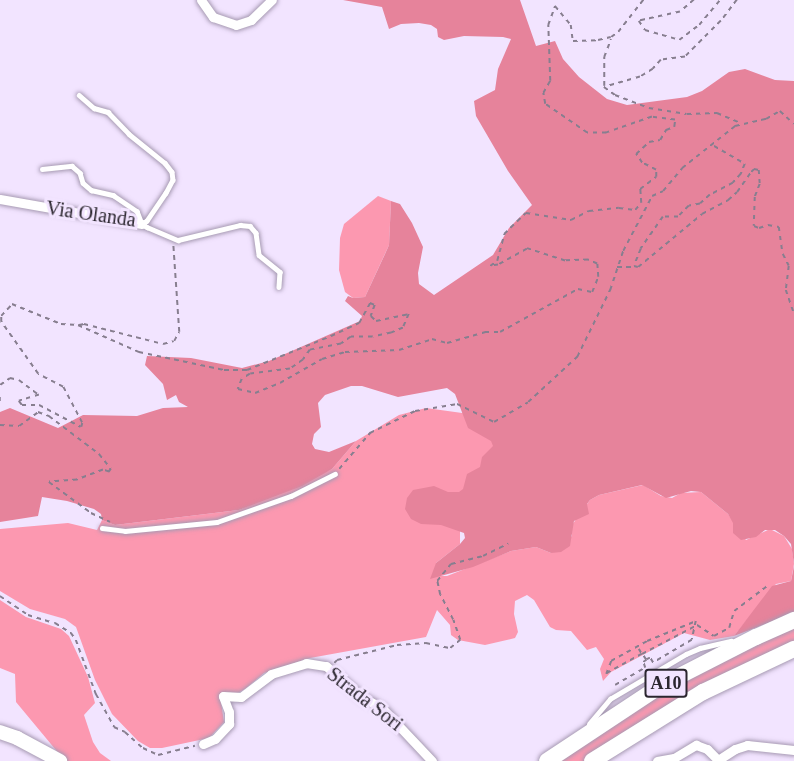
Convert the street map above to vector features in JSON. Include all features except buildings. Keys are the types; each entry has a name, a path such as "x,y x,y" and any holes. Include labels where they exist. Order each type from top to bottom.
{"highway":[{"name":"A10","path":"547,761 662,685 788,623"},
{"name":"A10","path":"592,761 703,692 794,649"}],"main road":[{"path":"0,732 17,738 60,761"}],"street":[{"path":"201,0 213,17 236,25 251,20 272,0"},
{"name":"Via Olanda","path":"0,199 142,224"},
{"name":"Strada Sori","path":"203,744 214,739 228,724 230,719 223,696 241,697 271,674 306,663 329,668 362,697 382,708 432,761"},
{"path":"657,761 674,758 696,745 707,749 718,760 735,749 747,745 794,750"}],"lane":[{"name":"Via Olanda","path":"79,95 94,108 108,112 172,172 173,180 166,193 147,221 142,224"},
{"path":"42,169 72,166 80,173 83,183 91,190 113,195 137,211 142,224 174,238 183,240 240,225 250,226 256,233 259,255 280,272 279,287"},
{"path":"102,528 217,522 291,496 335,474"},
{"path":"581,729 592,722 610,699 695,650 788,623"},
{"path":"561,751 576,733"}],"path":[{"path":"604,87 604,57 611,37 643,0"},
{"path":"694,0 680,12 639,21 645,30 679,40 699,25 720,0"},
{"path":"604,87 640,77 654,69 661,60 685,57 721,21 724,14 737,0"},
{"path":"78,325 139,352 224,369 247,370 359,323 370,303 375,304 371,316 376,321 409,314 404,328 391,333 372,337 351,337 341,344 310,350 303,360 290,369 250,374 242,379 238,389 255,393 280,383 322,359 345,352 399,350 432,339 447,342 485,332 500,332 578,289 592,292 598,278 597,264 588,260 565,261 527,249 498,266 490,266 497,261 504,234 526,213 571,220 589,211 619,208 635,210 641,203 640,189 656,177 656,170 642,163 636,154 649,142 660,140 666,130 674,127 675,120 652,117 606,133 587,132 545,104 543,93 550,81 548,25 555,6 571,25 573,41 611,37"},
{"path":"604,87 615,95 649,108 687,114 717,113 742,123"},
{"path":"335,474 370,433 415,411 457,404 494,422 528,402 578,357 610,290 616,267 633,229 652,196 663,191 682,168 742,123 766,119 780,111 794,124"},
{"path":"634,267 641,249 663,216 678,217 689,206 700,204 710,195 733,183 741,174 745,164 713,145"},
{"path":"616,267 638,267 702,214 728,200 754,169 759,170 760,184 755,197 754,226 779,227 783,254 789,267 786,290 794,314"},
{"path":"0,385 10,378 19,380 39,395 19,401 22,405 39,405 81,428 82,423 63,387 38,374 1,322 1,316 12,304 61,324 84,324 163,344 174,341 178,336 172,256 174,238"},
{"path":"0,397 0,403"},
{"path":"0,425 19,426 39,412 49,416 99,454 111,469 109,472 103,470 76,480 49,482 91,513 110,522 114,529"},
{"path":"329,668 337,660 398,645 426,643 450,648 460,640 453,620 440,596 437,581 452,564 483,556 508,544"},
{"path":"697,625 606,674 611,662 647,641 696,621 697,625 714,636 729,628 734,611 767,586"},
{"path":"0,596 28,615 55,623 71,633 76,640 102,708 114,727 125,732 143,748 158,755 203,744"},
{"path":"646,660 650,658 652,663 692,640 697,625"},
{"path":"639,649 646,660"},
{"path":"615,685 645,668 643,662 646,660"}],"shaded area":[{"path":"343,0 520,0 536,46 555,41 563,59 579,77 607,99 627,105 687,97 702,91 729,72 745,69 775,80 794,81 794,564 791,544 775,530 765,530 756,537 741,540 733,533 733,523 728,514 701,492 691,491 666,498 642,485 599,495 590,500 587,504 589,514 574,521 570,546 561,552 551,553 536,547 511,551 473,567 430,579 436,563 460,544 465,538 464,533 441,525 421,524 411,519 405,509 407,498 413,490 434,486 448,492 459,492 463,489 467,474 480,467 482,457 493,446 491,441 468,428 455,394 447,388 398,397 362,386 351,386 325,395 318,403 321,427 314,434 312,444 315,449 329,452 356,441 332,469 302,486 239,510 115,525 102,520 101,514 94,509 42,497 38,516 0,522 0,412 10,408 58,428 83,415 137,416 163,408 188,407 179,402 176,395 167,400 163,384 145,365 147,356 191,358 242,368 269,361 360,321 362,316 345,301 348,296 365,297 385,254 389,245 391,201 400,204 423,247 418,273 419,284 434,295 493,255 509,228 532,205 508,171 476,116 474,101 495,90 498,69 511,39 464,36 444,40 438,37 437,29 431,25 419,23 401,24 389,29 382,7"},
{"path":"378,196 391,201 389,245 365,297 353,298 345,292 339,270 340,238 344,224"},
{"path":"426,408 491,417 495,425 492,461 460,526 460,544 436,563 437,576 447,576 511,551 536,547 551,553 572,536 572,525 590,500 599,495 643,485 661,496 672,498 681,493 701,492 728,514 746,540 770,529 784,536 792,549 794,564 791,581 776,584 734,636 710,640 684,633 611,672 603,681 600,669 604,659 596,647 587,650 571,631 556,630 550,627 534,600 527,595 515,601 514,614 518,632 515,638 485,645 458,640 451,635 450,625 437,610 426,637 310,658 264,673 245,689 221,702 224,722 209,738 162,748 150,748 138,741 112,714 95,680 76,627 65,619 30,609 0,591 0,529 68,523 97,530 102,520 115,525 239,510 332,469 356,441 399,415"},
{"path":"794,566 794,613 734,636 772,586 791,581"},
{"path":"0,600 26,617 61,629 69,636 88,677 95,703 84,715 93,742 100,753 111,761 65,761 16,702 15,674 0,668"},
{"path":"794,627 794,644 585,761 556,761 656,695"}]}
